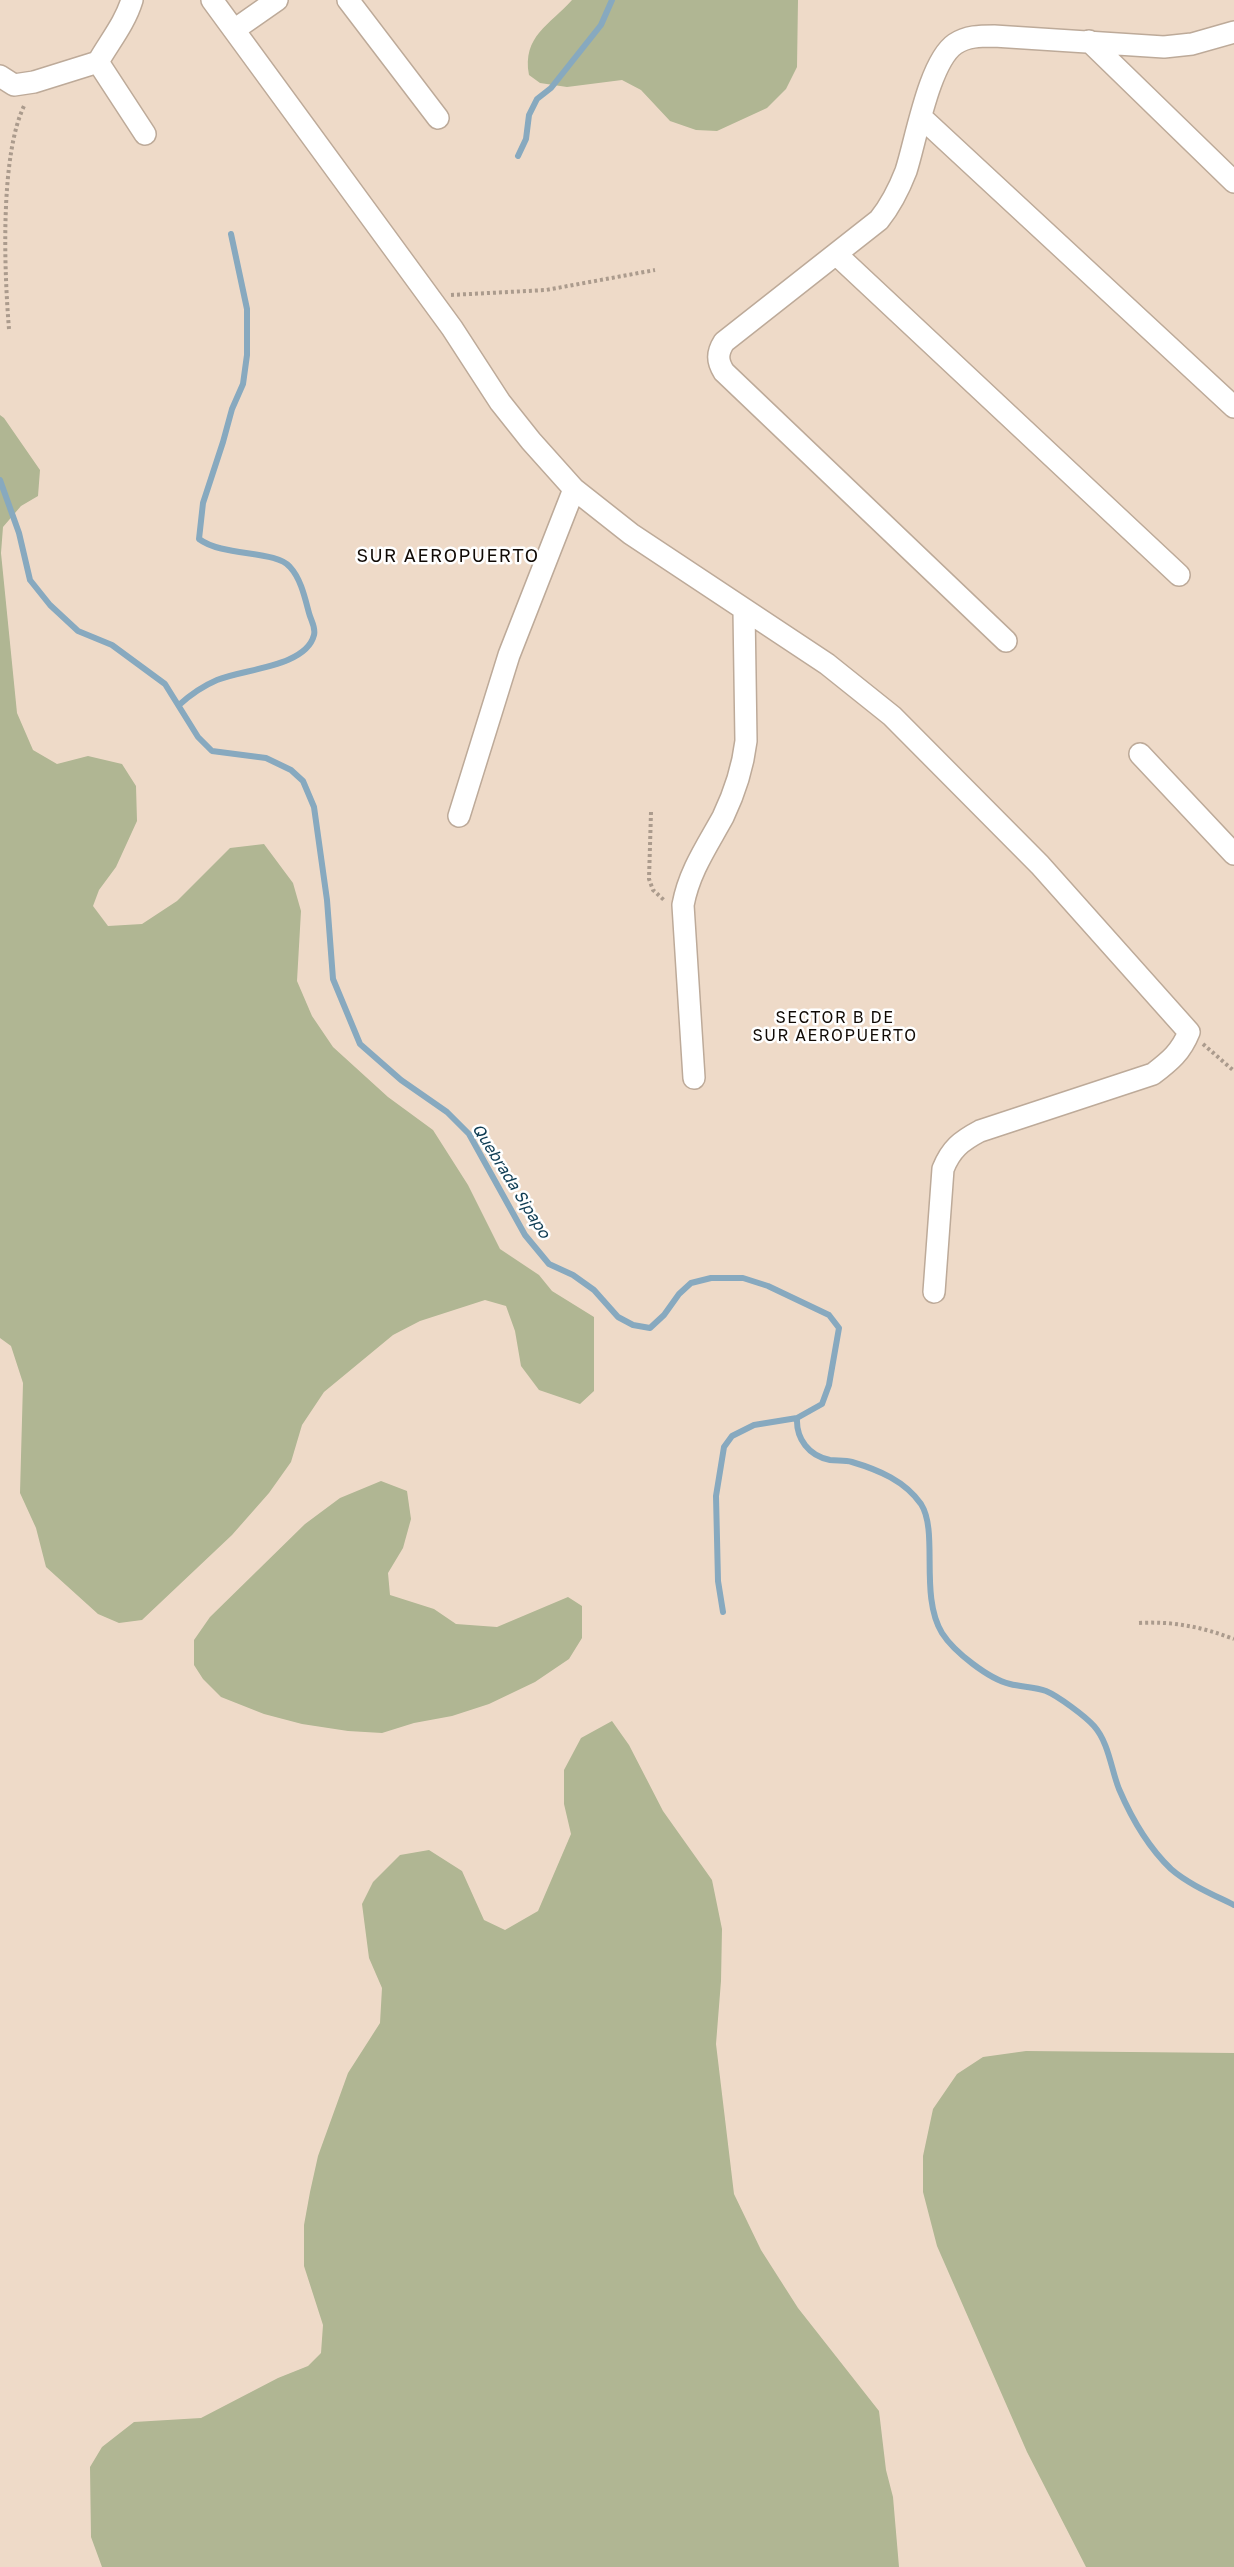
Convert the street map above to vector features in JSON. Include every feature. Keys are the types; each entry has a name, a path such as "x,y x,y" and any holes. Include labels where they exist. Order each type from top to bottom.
{"street":[{"path":"0,76 14,85 34,82 98,62 126,19 132,0"},
{"path":"212,0 429,296 500,402 574,489 631,534 827,664 892,716 1040,865 1189,1032 1183,1047 1173,1059 1153,1074 980,1131 959,1142 949,1155 943,1169 934,1292"},
{"path":"234,30 278,0"},
{"path":"348,0 438,118"},
{"path":"1006,641 724,372 718,357 724,342 879,220 889,208 905,172 938,64 953,45 966,38 994,36 1178,46 1234,32"},
{"path":"1089,41 1234,182"},
{"path":"98,62 145,134"},
{"path":"921,117 1234,407"},
{"path":"836,254 1179,575"},
{"path":"459,816 509,655 574,489"},
{"path":"694,1078 683,905 689,878 724,814 743,759 746,741 744,610"},
{"path":"1140,754 1234,854"}],"path":[{"path":"4,155 9,131 17,114 32,96"},
{"path":"1,182 2,253 9,329"},
{"path":"429,296 546,290 655,270"},
{"path":"651,812 649,879 653,890 665,901 683,905"},
{"path":"1189,1032 1234,1071"},
{"path":"1139,1623 1175,1623 1197,1627 1234,1639"}],"green space":[{"path":"572,0 798,0 797,67 786,89 767,108 717,131 696,130 670,121 641,90 622,80 567,87 540,83 529,75 528,62 534,41 547,24"},
{"path":"0,415 40,470 38,496 21,506 3,527 1,553 17,713 33,750 57,764 88,756 122,764 136,786 137,821 116,867 99,890 93,906 108,926 142,924 177,901 230,848 264,844 293,883 301,911 297,981 312,1016 333,1047 388,1097 433,1130 468,1185 500,1249 539,1275 552,1291 594,1317 594,1391 580,1404 539,1390 521,1366 515,1331 506,1306 485,1300 420,1321 393,1335 324,1392 302,1425 291,1462 269,1493 232,1535 142,1620 119,1623 98,1614 46,1567 36,1528 20,1493 23,1383 11,1346 0,1338"},
{"path":"381,1481 407,1491 411,1519 403,1548 388,1573 390,1595 434,1609 456,1624 497,1627 568,1597 582,1606 582,1638 569,1659 535,1682 489,1704 452,1716 414,1723 382,1733 348,1731 302,1724 264,1714 221,1697 203,1679 194,1665 194,1640 210,1617 305,1524 340,1498"},
{"path":"612,1721 629,1745 663,1811 712,1880 722,1929 716,2044 734,2194 761,2250 798,2308 879,2411 886,2470 893,2497 899,2567 102,2567 91,2537 90,2467 102,2447 134,2422 201,2418 278,2378 308,2366 321,2353 323,2325 304,2266 304,2225 318,2156 348,2073 380,2023 382,1988 369,1958 362,1904 373,1882 400,1855 429,1850 462,1871 484,1920 505,1930 538,1911 571,1834 564,1804 564,1770 581,1738"},
{"path":"1026,2051 1234,2053 1234,2567 1086,2567 1027,2452 937,2246 923,2192 923,2156 933,2109 957,2074 983,2057"}],"waterway":[{"path":"518,156 526,139 529,115 537,99 551,88 601,25 612,0"},
{"path":"179,705 197,691 217,680 272,665 299,654 309,646 314,635 314,627 302,589 290,567 273,558 221,549 199,539 203,503 232,409 243,384 247,355 247,309 231,234"},
{"name":"Quebrada Sipapo","path":"0,480 19,533 30,580 50,605 78,631 112,645 165,684 198,737 212,751 266,758 291,770 303,781 314,807 327,900 333,979 360,1044 401,1080 447,1112 469,1134 525,1235 549,1264 573,1275 594,1290 618,1317 633,1325 650,1328 691,1283 711,1278 743,1278 768,1286 829,1315 839,1328 829,1385 822,1404 797,1418 754,1425 732,1436 724,1447 716,1496 718,1581 723,1612"},
{"name":"Quebrada Sipapo","path":"797,1418 801,1439 816,1455 830,1460 852,1462 881,1473 907,1489 921,1504 929,1531 930,1583 935,1618 942,1633 955,1648 992,1677 1010,1684 1046,1691 1090,1722 1103,1740 1119,1789 1129,1810 1155,1852 1185,1880 1234,1905"}],"district":[{"name":"SUR AEROPUERTO","path":"448,556"},
{"name":"SECTOR B DE SUR AEROPUERTO","path":"835,1027"}]}
